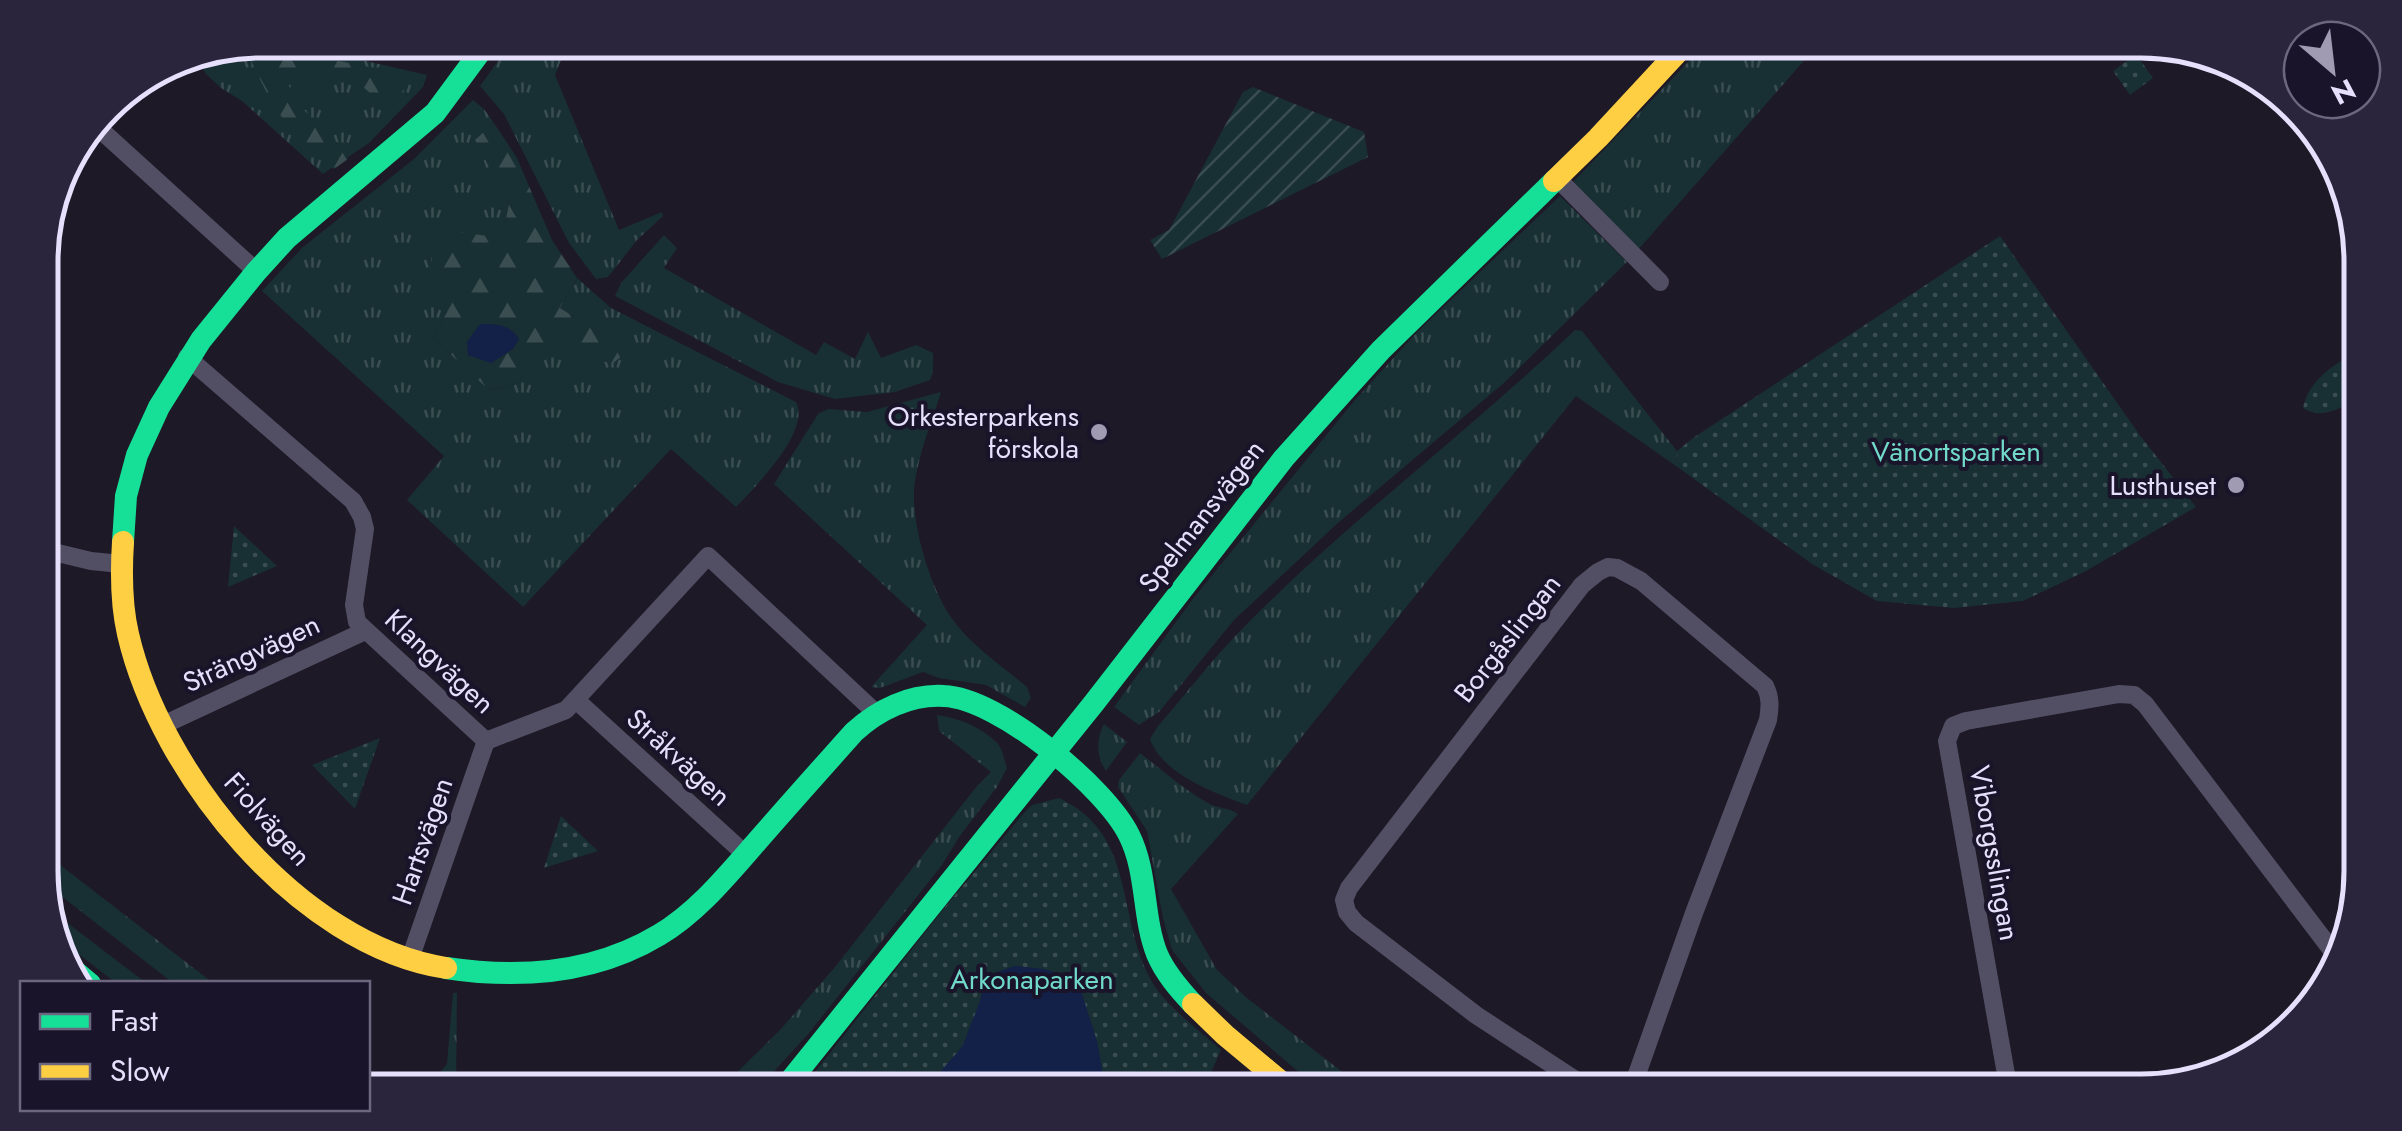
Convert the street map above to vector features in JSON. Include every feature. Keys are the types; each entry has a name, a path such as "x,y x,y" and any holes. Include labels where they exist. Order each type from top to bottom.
{"street":[{"name":"Fiolvägen","path":"476,58 433,116 293,232 256,272 187,356 142,441 128,486 121,564 125,617 134,655 161,726 222,821 274,876 332,922 366,943 451,970 492,974 538,972 606,960 637,947 675,923 717,886 854,732 876,713 926,697 950,696 998,715 1054,754 1098,794 1128,832 1141,872 1154,946 1164,967 1204,1017 1271,1073"},
{"name":"Spelmansvägen","path":"793,1074 1054,754 1284,458 1381,350 1598,138 1672,58"},
{"path":"103,132 256,272"},
{"path":"1557,178 1660,282"},
{"name":"Klangvägen","path":"187,356 353,501 365,529 354,605 357,622 486,741 566,710 708,556 876,713"},
{"path":"58,553 121,564"},
{"name":"Borgåslingan","path":"1564,1073 1411,967 1356,923 1346,912 1344,900 1348,888 1582,585 1608,568 1616,568 1641,582 1765,686 1770,696 1768,720 1637,1073"},
{"name":"Strängvägen","path":"161,726 365,631"},
{"name":"Viborgsslingan","path":"2005,1073 1947,741 1952,726 2119,694 2134,695 2145,704 2329,947"},
{"name":"Stråkvägen","path":"576,700 745,854"},
{"name":"Hartsvägen","path":"410,959 486,741"}],"green space":[{"path":"247,58 353,58 427,75 423,87 369,143 323,174 205,73 202,66 208,64"},
{"path":"250,58 324,58 406,76 406,85 391,102 378,100 362,86 344,79 313,77 298,67 288,69 287,79 297,101 344,149 348,159 334,169 292,131"},
{"path":"500,58 562,58 555,75 619,230 662,212 663,216 637,240 608,277 596,279 569,243 504,114 480,86"},
{"path":"1692,58 1806,58 1637,251 1572,183"},
{"path":"2131,58 2139,58 2153,78 2130,95 2113,71"},
{"path":"1253,87 1364,132 1368,157 1162,259 1150,240 1169,230 1243,92"},
{"path":"473,100 494,123 476,141 509,204 502,239 438,230 431,268 447,312 433,338 490,390 518,383 546,341 627,351 560,308 577,278 611,308 796,402 799,414 796,428 779,458 736,507 671,449 523,607 407,500 444,456 262,291 303,247 414,159"},
{"path":"494,123 517,158 552,240 577,278 560,308 628,351 612,364 546,342 518,383 489,390 433,338 447,312 430,268 438,229 502,238 509,204 475,140"},
{"path":"1560,196 1627,262 1505,382 1339,522 1234,620 1159,712 1139,725 1114,707 1192,600 1355,400 1417,332"},
{"path":"664,235 677,248 664,268 816,355 824,342 855,359 868,332 881,358 916,345 933,353 930,380 895,392 835,399 778,382 615,296 621,283"},
{"name":"Vänortsparken","path":"2000,236 2139,434 2196,507 2086,571 2023,601 1954,608 1877,601 1812,564 1676,466 1677,451 1693,438"},
{"path":"1575,330 1582,331 1677,451 1676,466 1576,396 1247,805 1191,781 1166,762 1150,739 1233,639 1325,550"},
{"path":"2342,361 2344,406 2325,413 2303,408 2324,373"},
{"path":"941,392 915,481 915,514 923,553 953,620 978,647 1027,687 1031,698 1025,707 986,685 923,672 880,688 871,687 927,625 774,484 818,414 828,409 867,412"},
{"path":"234,526 277,566 228,587"},
{"path":"937,715 970,724 998,744 1007,768 997,787 942,865 809,1033 772,1074 736,1074 835,967 991,772 939,731"},
{"path":"1104,724 1127,742 1106,771 1098,748"},
{"path":"380,738 355,809 312,765"},
{"path":"1140,753 1199,798 1238,814 1171,889 1217,970 1344,1073 1300,1073 1206,993 1172,950 1147,831 1118,787"},
{"name":"Arkonaparken","path":"1059,798 1084,813 1101,832 1121,877 1139,953 1150,978 1163,997 1221,1050 1210,1073 814,1074 945,907 1032,805"},
{"path":"561,816 598,851 544,868"},
{"path":"58,863 210,981 170,981 59,894"},
{"path":"63,920 143,981 113,981 74,951"},
{"path":"453,993 457,993 456,1074 439,1074 447,1064"}],"water":[{"path":"480,324 507,328 519,339 513,349 491,363 468,355 467,342"},
{"path":"1015,966 1043,969 1061,974 1080,988 1103,1074 939,1074 962,1047 985,983 998,972"}],"traffic: fast":[{"path":"123,542 126,496 137,455 159,407 201,340 287,238 435,113 476,58"},
{"path":"796,1074 1094,703 1284,458 1381,350 1554,181"},
{"path":"446,968 501,973 556,970 609,958 659,935 709,894 863,724 907,701 944,696 967,701 1021,728 1075,771 1117,816 1135,849 1157,954 1193,1004"}],"traffic: slow":[{"path":"1554,181 1672,58"},
{"path":"123,542 128,634 145,687 170,742 204,795 243,844 289,889 338,926 391,953 446,968"},
{"path":"1193,1004 1271,1073"}],"place":[{"name":"Orkesterparkens förskola","path":"1099,432"},
{"name":"Lusthuset","path":"2236,485"}]}
